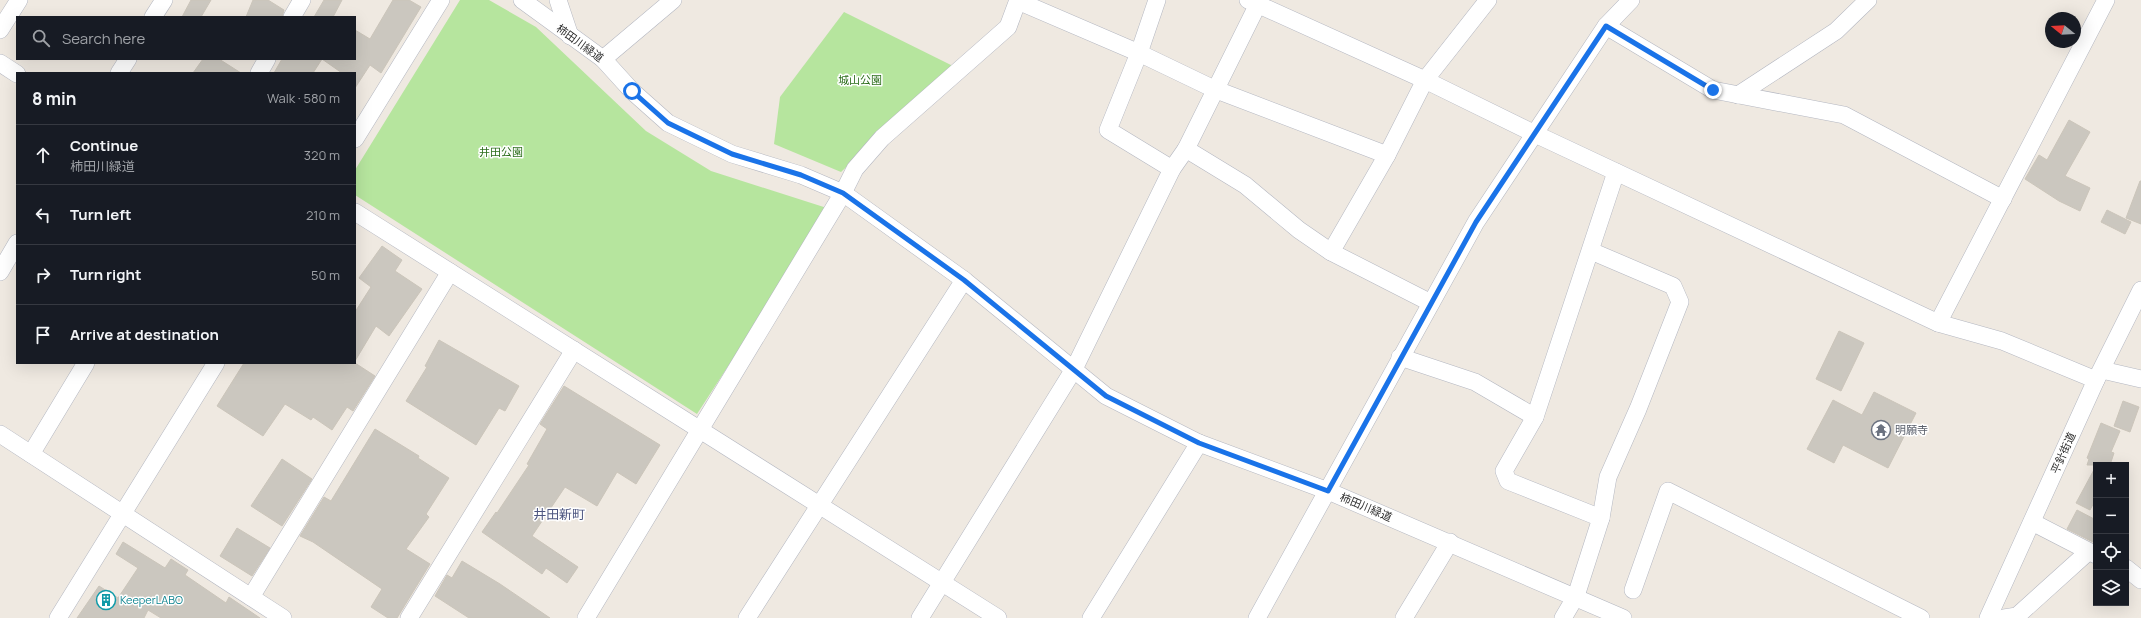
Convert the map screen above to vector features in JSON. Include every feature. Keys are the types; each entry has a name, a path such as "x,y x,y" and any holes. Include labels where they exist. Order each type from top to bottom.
{"street":[{"path":"0,30 19,0"},
{"path":"155,16 164,0"},
{"path":"293,16 302,0"},
{"path":"356,137 441,0"},
{"name":"柿田川緑道","path":"522,0 604,59 632,91 668,123 732,154 801,175 843,193 964,280 1106,396 1199,443 1328,491 1576,596 1623,618"},
{"path":"558,0 570,36"},
{"path":"604,59 673,0"},
{"path":"586,618 843,193 855,169 882,138 1008,27 1018,0 1139,53 1214,89 1387,155"},
{"path":"1157,0 1139,53 1108,130 1172,169"},
{"path":"1331,252 1387,155 1425,80 1488,0"},
{"path":"1257,618 1476,222 1533,133 1606,26 1631,0"},
{"path":"1738,95 1836,30 1868,0"},
{"path":"1938,323 2106,0"},
{"path":"920,618 1074,369 1172,169 1186,149 1255,2 1425,80 1533,133 1938,323 2002,341 2099,375 2141,379"},
{"path":"1606,26 1713,90 1844,115 2002,198"},
{"path":"120,72 127,60"},
{"path":"260,72 266,60"},
{"path":"0,63 16,73"},
{"path":"1186,149 1245,185 1299,230 1331,252 1431,304"},
{"path":"1600,518 1508,480 1504,471 1535,417 1592,251 1616,172"},
{"path":"356,213 998,618"},
{"path":"0,272 16,245"},
{"path":"1563,618 1576,596 1600,518 1608,477 1638,409 1680,302 1674,286 1592,251"},
{"path":"251,597 450,272"},
{"path":"747,618 964,280"},
{"name":"平針街道","path":"1988,618 2099,375 2141,290"},
{"path":"409,618 574,350"},
{"path":"1400,357 1475,382 1535,417"},
{"path":"31,454 85,364"},
{"path":"58,618 215,364"},
{"path":"0,434 283,618"},
{"path":"1091,618 1199,443"},
{"path":"1633,590 1668,491 1921,618"},
{"path":"2004,618 2017,616 2092,554 2032,522"},
{"path":"1404,618 1450,542"},
{"path":"2128,570 2141,580"}],"green space":[{"name":"井田公園","path":"460,0 489,0 536,27 646,131 711,171 830,209 697,414 356,196 356,168"},
{"name":"城山公園","path":"844,12 953,66 841,172 774,144 780,97"}],"building":[{"path":"191,0 211,0 202,16 183,16"},
{"path":"253,0 268,0 284,10 282,16 246,16"},
{"path":"324,0 342,0 334,16 315,16"},
{"path":"393,0 409,0 421,7 381,73 370,65 356,86 356,72 341,72 323,60 356,60 356,31 370,39"},
{"path":"202,60 221,60 239,72 194,72"},
{"path":"281,60 321,60 314,72 275,72"},
{"path":"2069,120 2090,132 2065,176 2090,188 2080,211 2059,201 2025,179 2039,155 2047,160"},
{"path":"2141,181 2141,224 2126,218"},
{"path":"2107,210 2131,222 2125,234 2101,222"},
{"path":"382,246 402,260 395,271 422,289 389,336 376,326 356,359 356,310 371,287 359,278"},
{"path":"1839,331 1864,343 1841,391 1816,379"},
{"path":"439,340 519,386 505,411 499,408 476,445 406,401 427,367 425,366"},
{"path":"243,364 356,364 375,376 353,411 347,407 332,430 313,417 311,420 285,404 263,436 217,406"},
{"path":"564,386 660,445 636,484 617,472 597,506 565,487 532,536 578,567 567,583 546,568 542,574 482,532 496,512 497,513 529,465 527,464 547,429 540,424"},
{"name":"明願寺","path":"1874,392 1916,413 1888,468 1843,445 1834,463 1807,449 1833,400 1862,415"},
{"path":"2123,401 2139,407 2130,432 2114,426"},
{"path":"2101,423 2120,431 2111,452 2114,453 2111,462 2093,462 2093,465 2087,465 2089,459 2087,458"},
{"path":"375,429 419,456 418,458 449,478 426,514 429,517 406,549 430,564 397,618 388,618 371,607 382,589 313,542 300,536 324,497 331,501"},
{"path":"282,459 312,479 282,526 251,506"},
{"path":"2093,472 2093,504 2090,510 2076,503"},
{"path":"2077,510 2093,518 2093,542 2067,529"},
{"path":"237,528 270,548 252,576 220,556"},
{"path":"123,542 165,568 171,559 188,570 185,575 226,603 229,597 260,618 161,618 148,610 144,618 77,618 99,586 118,598 138,568 116,554"},
{"path":"462,561 500,584 550,618 469,618 435,596 447,575 452,578"}],"place":[{"name":"明願寺","path":"1881,430"},
{"name":"KeeperLABO","path":"106,600"}],"district":[{"name":"井田新町","path":"559,514"}],"route":[{"path":"632,91 668,123 732,154 801,175 843,193 964,280 1106,396 1199,443 1328,491 1400,357 1476,222 1533,133 1606,26 1713,90"}]}
